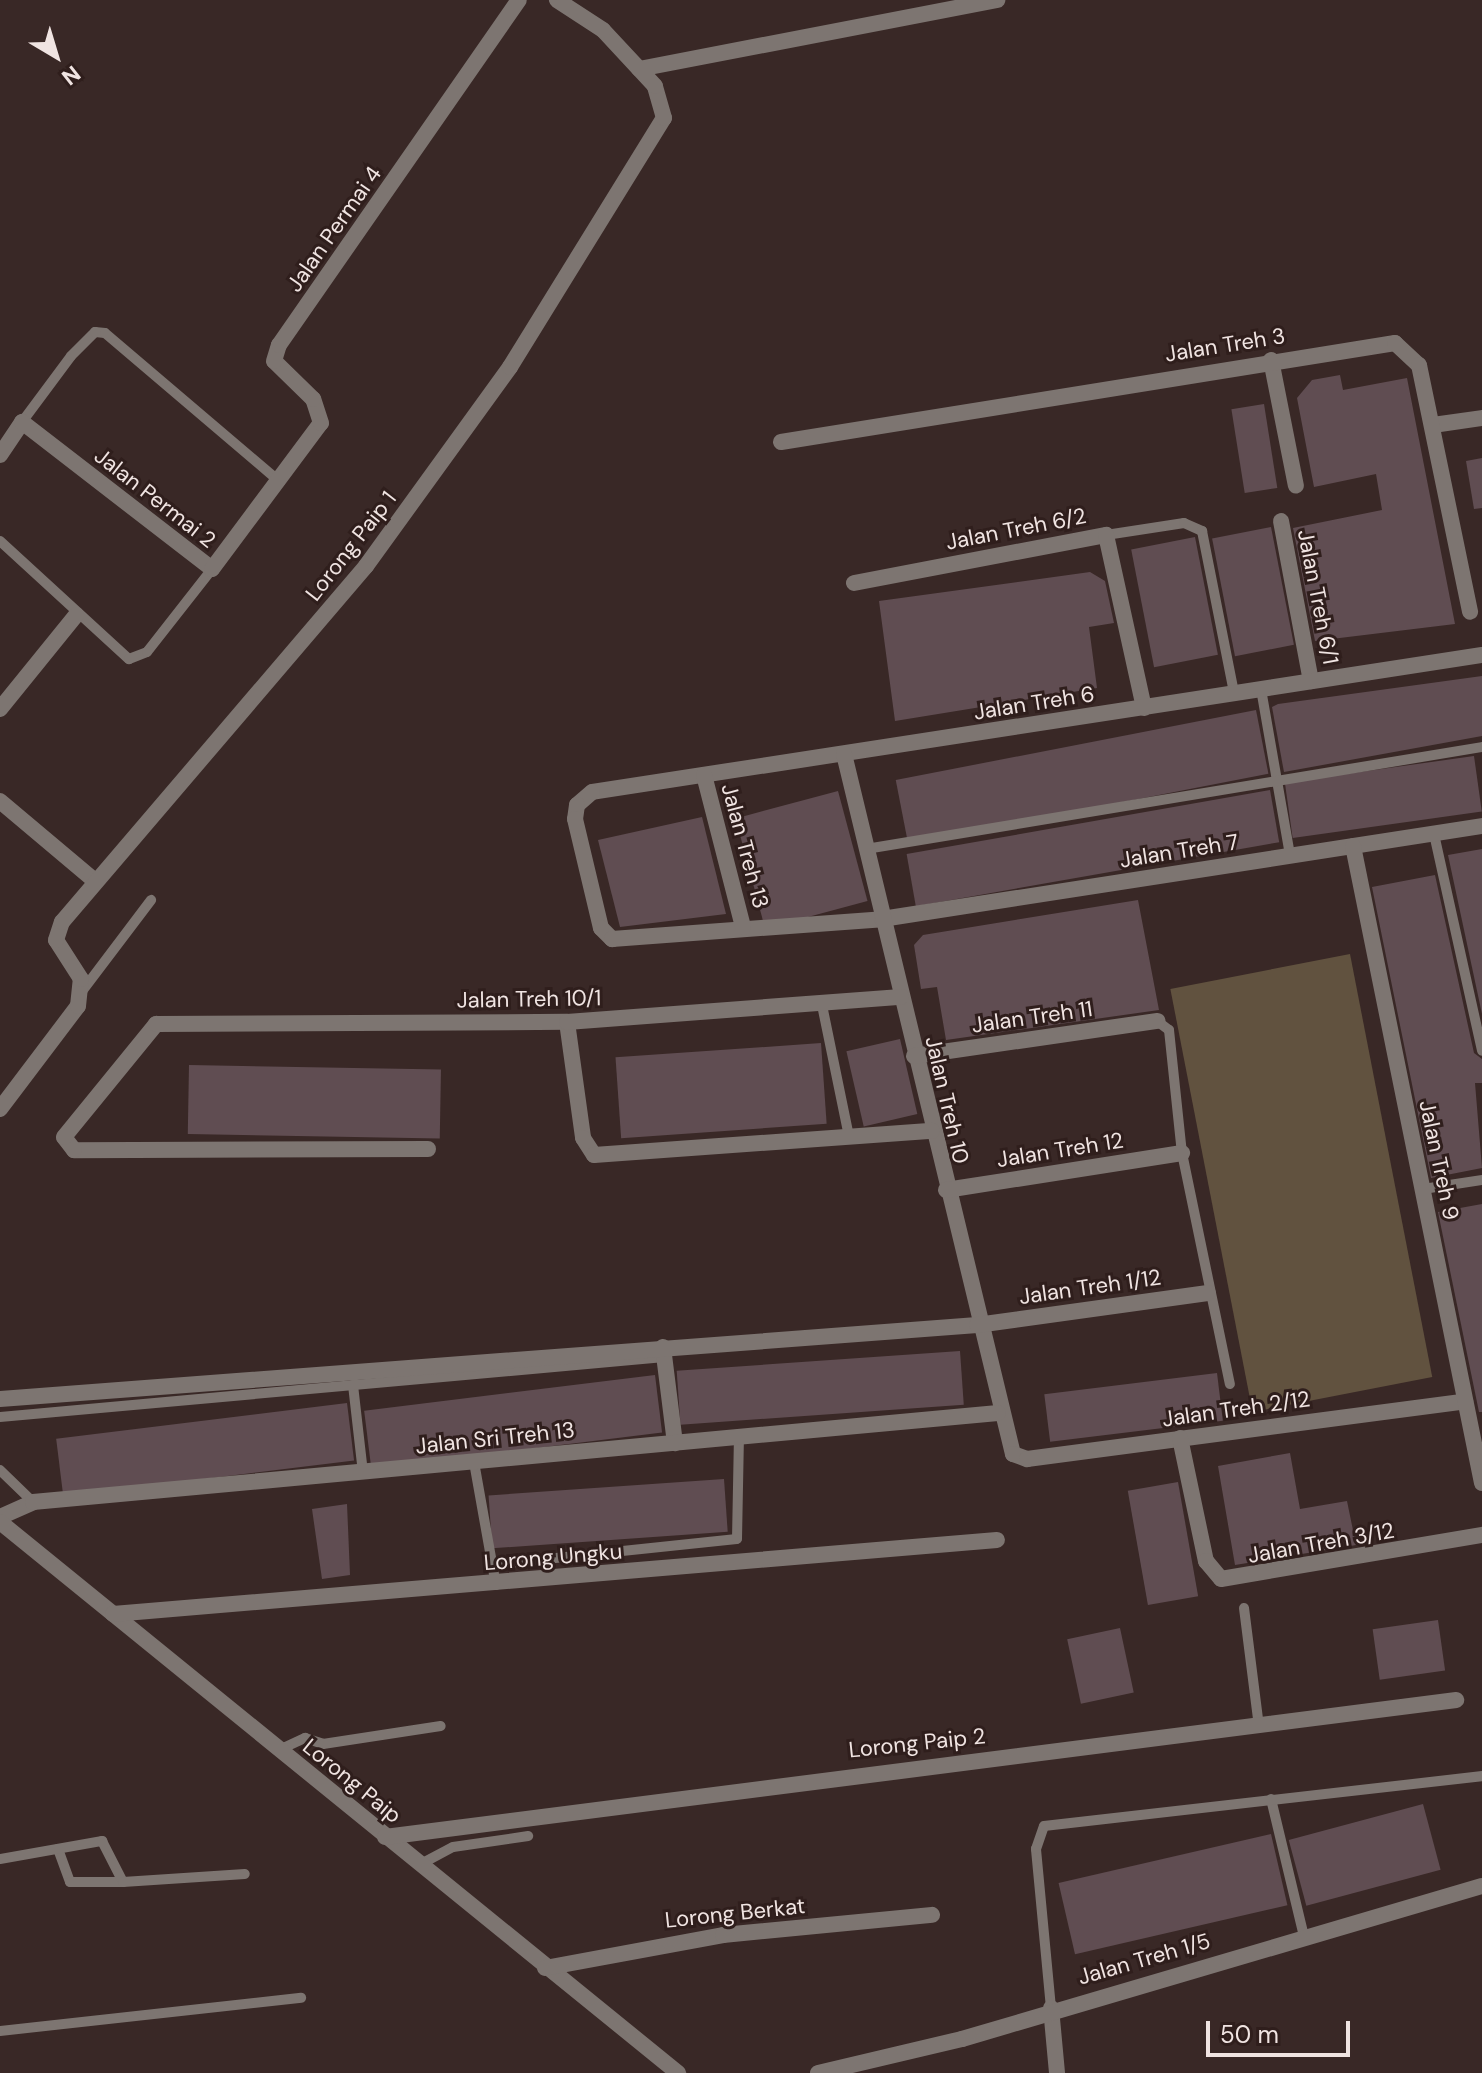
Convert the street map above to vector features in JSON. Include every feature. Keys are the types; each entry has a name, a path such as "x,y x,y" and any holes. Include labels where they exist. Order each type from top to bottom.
{"street":[{"name":"Jalan Permai 4","path":"280,482 321,423 313,399 274,361 279,345 519,0"},
{"name":"Lorong Paip 1","path":"83,990 56,932 95,881 366,566 510,367 664,118 665,102 639,69 603,30 557,0"},
{"path":"639,69 997,0"},
{"name":"Jalan Treh 3","path":"781,442 1271,360 1395,343 1419,365 1470,612"},
{"path":"1271,360 1296,486"},
{"path":"1433,425 1482,418"},
{"name":"Jalan Permai 2","path":"22,422 212,569 280,482"},
{"path":"0,455 22,422"},
{"name":"Jalan Treh 6/1","path":"1281,521 1311,681"},
{"name":"Jalan Treh 6/2","path":"854,583 1106,535 1144,708"},
{"path":"0,709 76,615"},
{"name":"Jalan Treh 6","path":"612,939 601,928 575,819 577,805 592,792 1482,655"},
{"name":"Jalan Treh 10","path":"844,754 998,1413 1013,1454"},
{"name":"Jalan Treh 13","path":"704,775 743,927"},
{"path":"0,801 95,881"},
{"name":"Jalan Treh 7","path":"612,939 882,919 1482,826"},
{"name":"Jalan Treh 9","path":"1353,846 1482,1483"},
{"path":"0,1109 83,990"},
{"name":"Jalan Treh 10/1","path":"428,1149 68,1147 68,1128 156,1024 567,1022 901,997"},
{"name":"Jalan Treh 11","path":"914,1056 1157,1021"},
{"path":"567,1022 583,1138 594,1155 932,1131"},
{"name":"Jalan Treh 12","path":"946,1190 1182,1153"},
{"name":"Jalan Treh 1/12","path":"0,1399 664,1352 977,1325 1208,1293"},
{"path":"664,1352 675,1443"},
{"name":"Jalan Treh 2/12","path":"1013,1454 1027,1459 1465,1401"},
{"name":"Jalan Sri Treh 13","path":"0,1519 33,1502 998,1413"},
{"name":"Jalan Treh 3/12","path":"1180,1438 1206,1561 1221,1579 1482,1535"},
{"name":"Lorong Paip","path":"0,1519 545,1968 678,2073"},
{"name":"Lorong Ungku","path":"113,1614 496,1585 997,1540"},
{"name":"Lorong Paip 2","path":"385,1837 823,1776 1259,1727 1456,1700"},
{"name":"Jalan Treh 1/5","path":"818,2073 962,2039 1051,2008 1482,1886"},
{"name":"Lorong Berkat","path":"545,1968 695,1939 932,1915"},
{"path":"1051,2008 1057,2073"}],"lane":[{"path":"22,422 71,356 95,332 105,333 280,482"},
{"path":"1106,535 1184,523 1202,531 1234,693"},
{"path":"0,541 76,615 129,659 147,652 212,569"},
{"path":"1261,689 1290,856"},
{"path":"866,849 1482,747"},
{"path":"1434,834 1482,1051"},
{"path":"83,990 151,900"},
{"path":"822,1005 849,1137"},
{"path":"1157,1021 1169,1030 1182,1153 1208,1293 1230,1384"},
{"path":"1423,1189 1482,1180"},
{"path":"0,1417 353,1385 664,1352"},
{"path":"353,1385 363,1473"},
{"path":"489,1565 732,1542 740,1534 739,1437"},
{"path":"474,1462 489,1565 496,1585"},
{"path":"0,1470 33,1502"},
{"path":"1244,1608 1259,1727"},
{"path":"279,1750 305,1738 323,1744 441,1726"},
{"path":"1051,2008 1036,1849 1044,1826 1482,1776"},
{"path":"1271,1799 1304,1936"},
{"path":"419,1865 453,1847 528,1836"},
{"path":"0,1859 108,1844 123,1882"},
{"path":"58,1849 70,1882 123,1882 245,1874"},
{"path":"0,2031 301,1998"}],"shaded area":[{"path":"1350,954 1432,1377 1253,1412 1170,989"}],"building":[{"path":"1340,375 1343,390 1407,378 1455,624 1315,641 1293,528 1382,510 1376,474 1314,487 1297,398 1312,380"},
{"path":"1264,404 1277,488 1245,493 1231,409"},
{"path":"1482,458 1482,508 1474,509 1466,461"},
{"path":"1271,527 1294,645 1235,656 1212,538"},
{"path":"1195,537 1218,655 1154,667 1131,549"},
{"path":"1090,572 1105,581 1114,623 1089,627 1097,688 895,721 879,601"},
{"path":"1482,676 1482,736 1284,772 1272,707 1278,704"},
{"path":"1256,710 1268,774 908,844 896,780"},
{"path":"1474,756 1482,811 1293,838 1285,783"},
{"path":"1270,790 1279,842 916,906 907,854"},
{"path":"838,791 868,901 765,929 736,818"},
{"path":"702,817 726,914 620,927 598,840"},
{"path":"1482,849 1482,1014 1448,855"},
{"path":"1435,875 1474,1053 1482,1059 1482,1083 1475,1083 1482,1168 1431,1178 1372,887"},
{"path":"1138,900 1159,1010 946,1040 937,987 921,989 914,945 923,935"},
{"path":"900,1039 917,1114 864,1126 846,1051"},
{"path":"821,1043 827,1124 621,1138 616,1057"},
{"path":"189,1065 441,1069 440,1138 188,1134"},
{"path":"1482,1204 1482,1412 1479,1412 1438,1212"},
{"path":"960,1351 964,1405 680,1425 677,1371"},
{"path":"1217,1373 1223,1421 1050,1442 1044,1394"},
{"path":"655,1375 662,1433 371,1468 364,1411"},
{"path":"347,1403 354,1461 63,1496 56,1439"},
{"path":"1290,1453 1300,1509 1347,1501 1356,1545 1235,1565 1218,1466"},
{"path":"724,1479 728,1532 492,1548 489,1495"},
{"path":"1178,1482 1198,1596 1148,1605 1128,1491"},
{"path":"347,1504 350,1575 322,1579 312,1509"},
{"path":"1438,1620 1445,1671 1380,1680 1373,1629"},
{"path":"1120,1628 1134,1693 1081,1704 1067,1639"},
{"path":"1423,1804 1441,1870 1306,1906 1289,1840"},
{"path":"1271,1834 1287,1905 1075,1954 1059,1883"}]}
